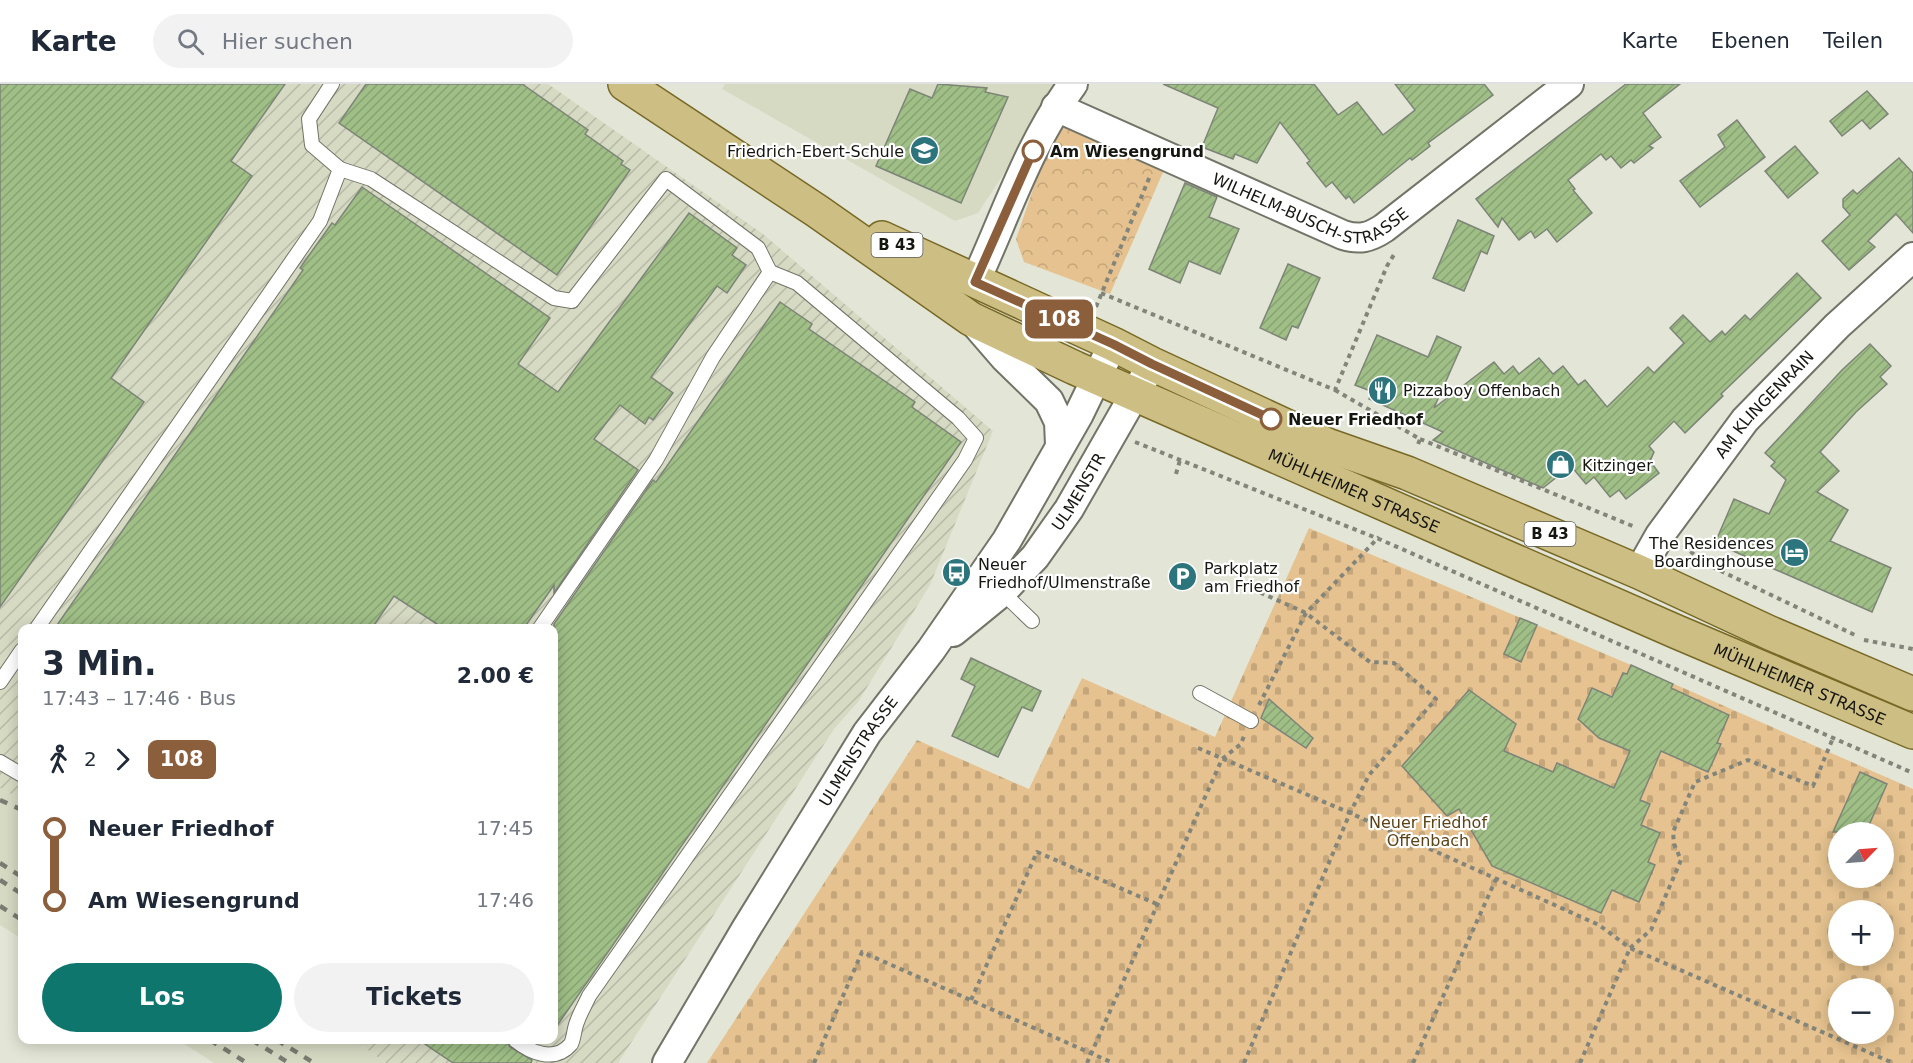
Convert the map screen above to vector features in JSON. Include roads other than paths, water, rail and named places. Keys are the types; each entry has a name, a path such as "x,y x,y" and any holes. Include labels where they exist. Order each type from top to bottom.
{"main road":[{"name":"MÜHLHEIMER STRASSE","path":"625,84 817,211 970,319 1096,377 1677,632 1913,732"},
{"name":"MÜHLHEIMER STRASSE","path":"817,211 874,234 1327,445 1407,473 1639,572 1770,633 1913,694"}],"street":[{"path":"975,282 1033,151 1056,107 1073,84"},
{"name":"WILHELM-BUSCH-STRASSE","path":"1056,107 1342,235 1363,238 1373,236 1384,228 1569,84"},
{"name":"AM KLINGENRAIN","path":"1639,572 1660,535 1744,420 1837,326 1913,257"},
{"path":"970,319 1005,358 1049,401 1059,422 1060,446"},
{"name":"ULMENSTRASSE","path":"667,1063 746,929 867,733 931,650 1007,540 1079,414 1113,344"},
{"name":"ULMENSTR","path":"931,650 1002,592 1035,557 1069,508 1152,364"}],"lane":[{"path":"332,84 309,119 312,145 340,169 371,179 554,298 573,301 666,180 758,248 770,272 797,284 958,418 976,438 965,460 589,996 577,1022 571,1044 559,1056 545,1058 519,1044"},
{"path":"40,624 320,221 340,169"},
{"path":"543,624 656,460 713,357 770,272"},
{"path":"1007,540 1002,573 1002,592 1032,621"},
{"path":"0,682 18,656"},
{"path":"1200,693 1251,721"},
{"path":"0,762 18,773"}],"railway":[{"path":"0,800 18,808"},
{"path":"0,863 18,874"},
{"path":"0,880 18,891"},
{"path":"0,906 18,917"},
{"path":"216,1044 247,1063"},
{"path":"258,1044 289,1063"},
{"path":"283,1044 314,1063"}],"place":[{"name":"Friedrich-Ebert-Schule","path":"925,151"},
{"name":"Am Wiesengrund","path":"1033,151"},
{"name":"Pizzaboy Offenbach","path":"1382,390"},
{"name":"Neuer Friedhof","path":"1271,419"},
{"name":"Kitzinger","path":"1561,465"},
{"name":"The Residences Boardinghouse","path":"1795,552"},
{"name":"Neuer Friedhof/Ulmenstraße","path":"957,573"},
{"name":"Parkplatz am Friedhof","path":"1183,577"}],"park label":[{"name":"Neuer Friedhof Offenbach","path":"1428,831"}]}
